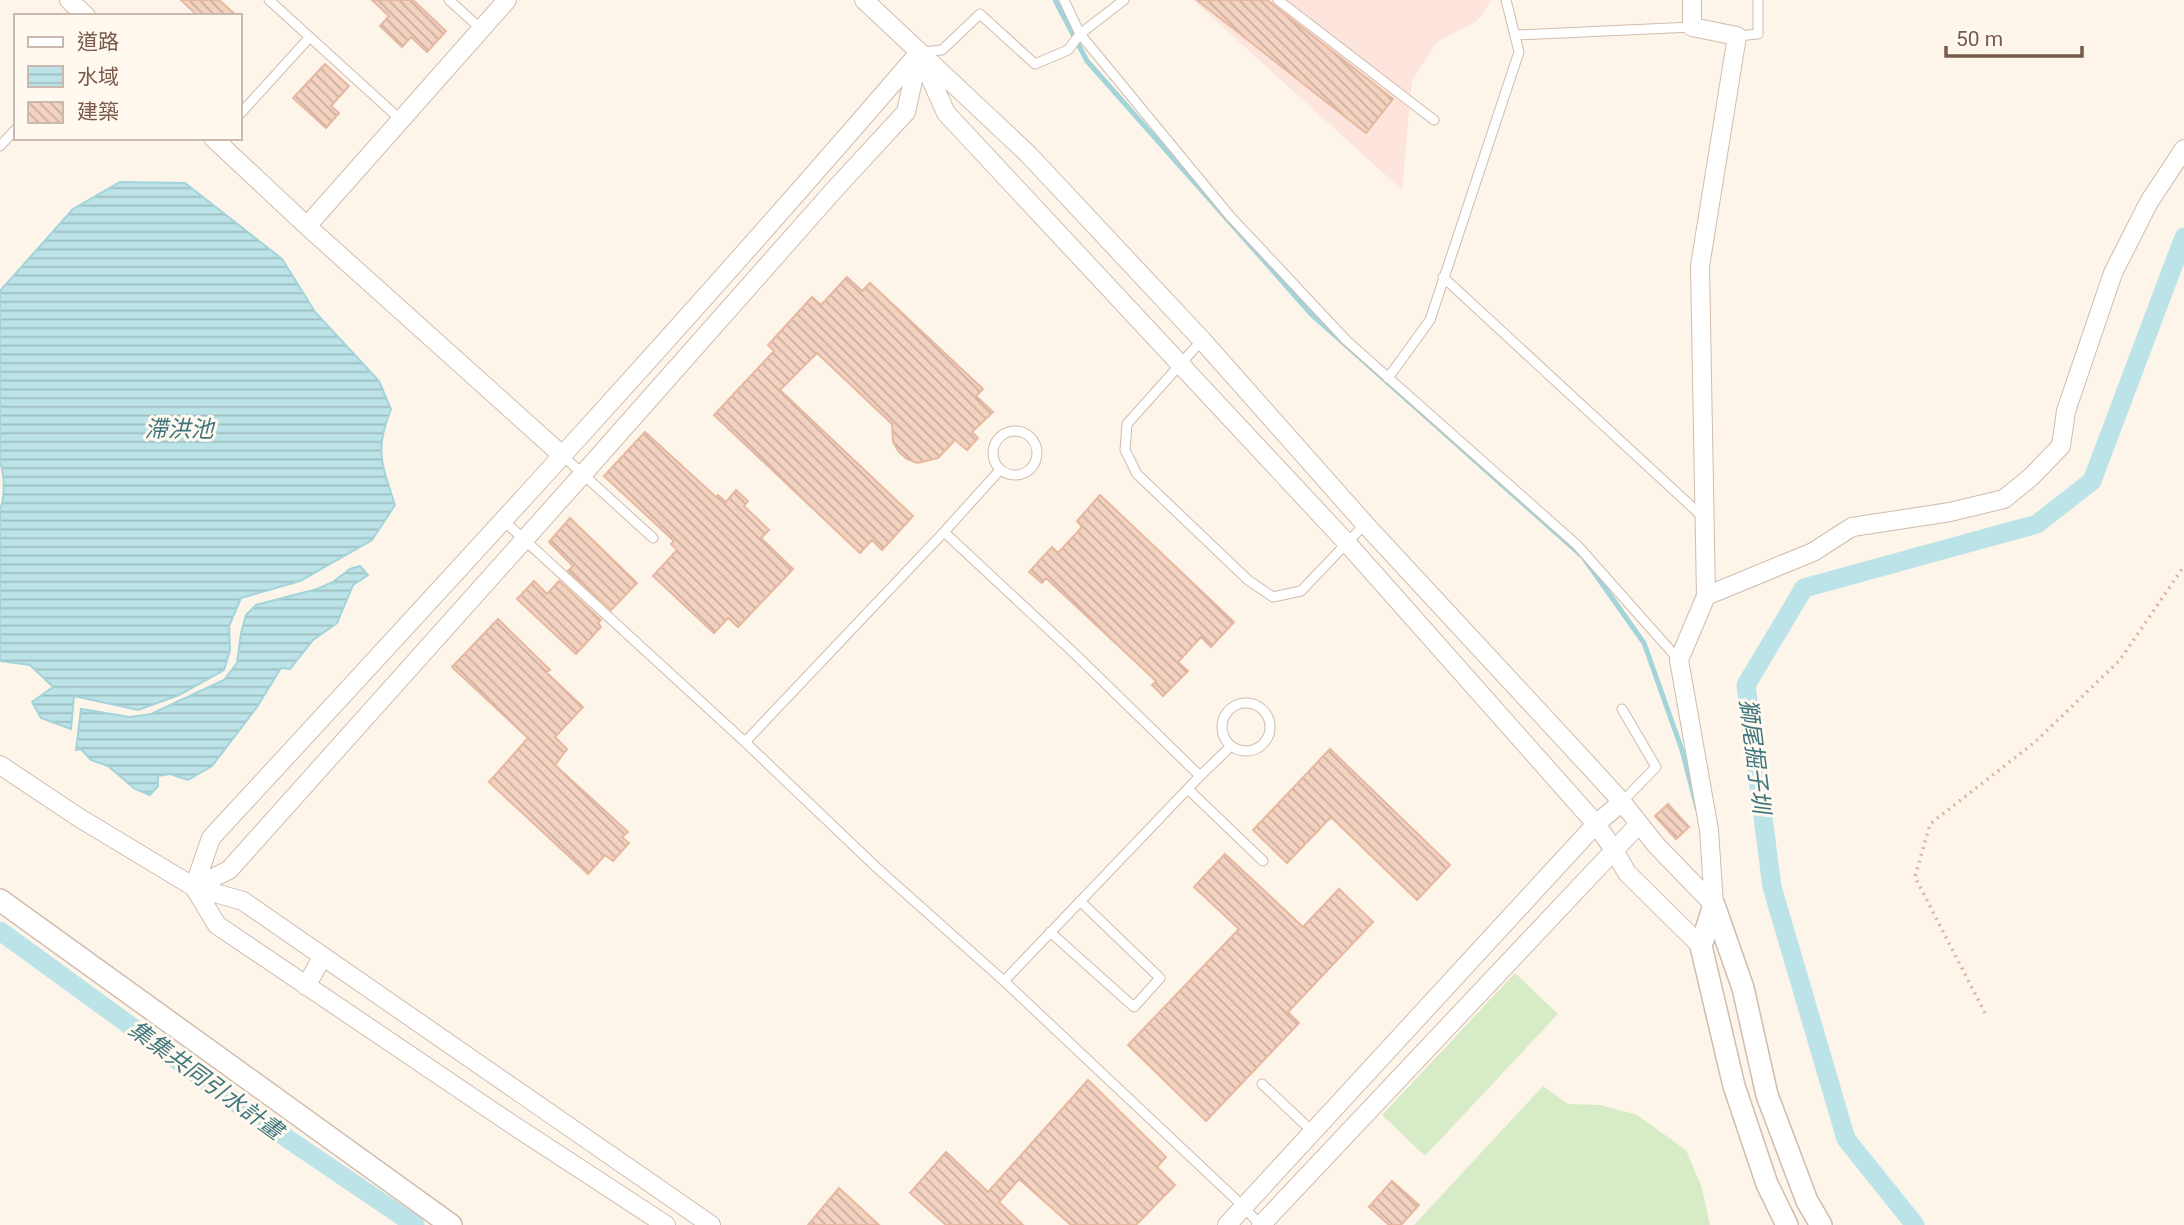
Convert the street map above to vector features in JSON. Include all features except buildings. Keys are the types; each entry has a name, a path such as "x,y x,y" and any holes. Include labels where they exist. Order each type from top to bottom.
{"street":[{"path":"307,226 508,0"},
{"path":"864,0 1028,154 1202,340 1714,905"},
{"path":"1692,0 1692,27 1737,36 1700,265 1706,596 1679,660 1709,830 1714,905 1743,988 1767,1095 1807,1200 1822,1225"},
{"path":"919,52 946,113 1348,543 1596,824 1627,873 1701,946"},
{"path":"194,887 211,838 563,456 817,172 919,52"},
{"path":"194,887 229,870 906,112 919,52"},
{"path":"216,140 307,226 563,456"},
{"path":"1706,596 1813,552 1852,527 1950,512 2004,499 2031,477 2061,446 2066,411 2112,273 2149,202 2184,149"},
{"path":"0,765 78,817 194,887 243,901 711,1225"},
{"path":"1227,1225 1596,824 1622,802"},
{"path":"1261,1225 1639,824"},
{"path":"194,887 217,925 666,1225"},
{"path":"0,901 451,1225"},
{"path":"1714,905 1701,946 1734,1086 1767,1184 1787,1225"},
{"path":"306,986 323,956"},
{"path":"510,1123 524,1096"},
{"path":"676,1225 686,1208"}],"lane":[{"path":"269,0 402,121"},
{"path":"449,0 481,29"},
{"path":"1063,0 1080,34 1229,215 1347,341 1577,545 1679,660"},
{"path":"919,52 942,50 980,14 1035,64 1068,50 1080,34 1124,0"},
{"path":"1278,0 1434,120"},
{"path":"1388,378 1430,320 1519,52 1506,0"},
{"path":"1737,36 1758,34 1758,0"},
{"path":"1517,36 1692,27"},
{"path":"242,112 309,38"},
{"path":"0,146 14,131"},
{"path":"1443,277 1704,518"},
{"path":"1202,340 1127,424 1125,450 1137,474 1248,580 1273,597 1301,591 1366,524"},
{"path":"1009,430 1024,432 1036,444 1037,460 1027,473 1012,476 999,471 991,455 996,439 1009,430"},
{"path":"563,456 653,538"},
{"path":"745,742 999,471"},
{"path":"504,521 745,742 876,867 1004,981 1261,1225"},
{"path":"944,532 1076,654 1200,776"},
{"path":"1239,704 1256,705 1268,717 1269,733 1260,747 1244,752 1231,746 1221,730 1225,714 1239,704"},
{"path":"1622,709 1656,767 1622,802"},
{"path":"1004,981 1231,746"},
{"path":"1188,789 1263,861"},
{"path":"1050,932 1134,1007 1160,978 1080,901"},
{"path":"1262,1084 1314,1133"}],"path":[{"path":"1984,1013 1915,877 1930,824 2035,742 2120,660 2184,566"}],"shaded area":[{"path":"1193,0 1492,0 1477,21 1437,42 1412,81 1402,190"}],"green space":[{"path":"1515,973 1558,1014 1425,1156 1382,1115"},
{"path":"1543,1086 1568,1104 1600,1105 1637,1115 1686,1150 1702,1188 1710,1225 1414,1225"}],"water":[{"name":"滯洪池","path":"120,182 185,183 282,259 315,312 379,381 391,409 381,447 386,479 395,505 372,540 300,581 241,598 229,626 230,650 224,670 179,695 138,710 74,696 71,729 41,718 32,702 53,687 30,665 0,661 0,510 4,486 0,462 0,291 73,209"},
{"path":"360,566 368,575 353,585 337,623 313,640 290,669 281,668 257,707 212,766 188,780 170,774 158,776 158,786 150,795 135,789 108,766 91,760 81,749 76,750 81,709 130,717 151,714 224,680 237,663 246,615 256,605 317,589"}],"waterway":[{"path":"1055,0 1087,61 1312,315 1583,557 1644,643 1682,750 1697,808"},
{"name":"獅尾掘子圳","path":"1915,1225 1846,1139 1772,887 1746,685 1804,588 2037,524 2092,481 2184,237"},
{"name":"集集共同引水計畫","path":"0,931 260,1120 415,1225"}]}
